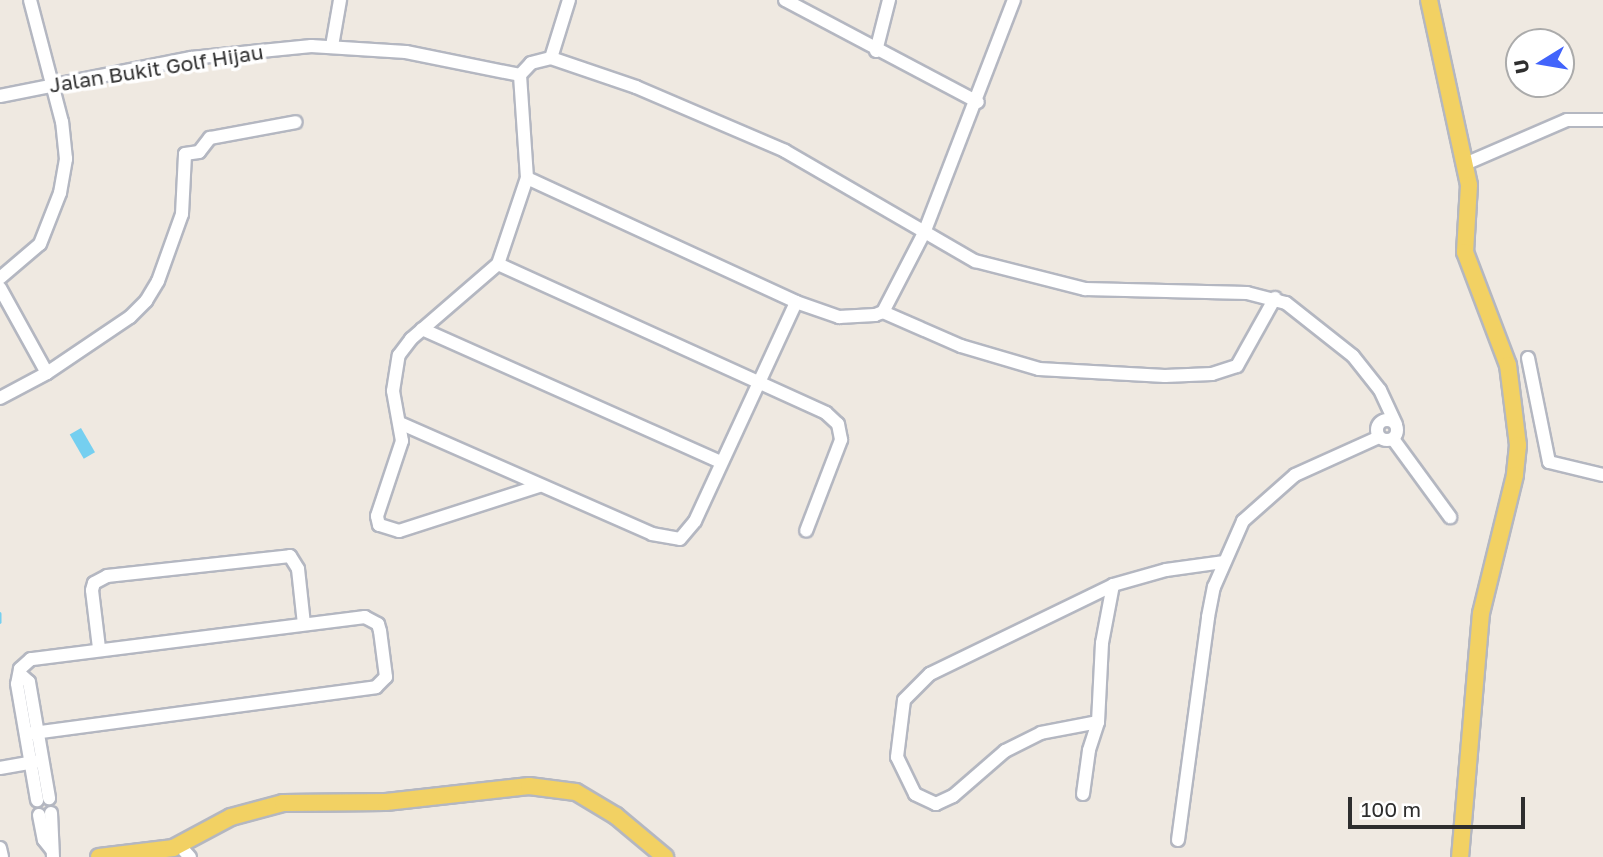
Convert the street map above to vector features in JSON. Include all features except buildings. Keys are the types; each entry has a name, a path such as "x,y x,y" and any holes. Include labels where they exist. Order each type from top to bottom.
{"main road":[{"path":"1429,0 1465,164 1470,207 1465,252 1508,365 1518,445 1515,475 1481,613 1461,857"},
{"path":"99,857 185,851 239,814 283,803 386,802 529,786 576,792 593,801 665,857"}],"street":[{"path":"0,278 40,244 60,193 66,159 30,0"},
{"path":"332,46 340,0"},
{"path":"551,58 569,0"},
{"path":"785,0 807,5 876,51 978,102"},
{"path":"876,51 889,0"},
{"path":"883,312 924,233 978,102 1014,0"},
{"name":"Jalan Bukit Golf Hijau","path":"0,96 191,58 332,46 429,56 520,75"},
{"path":"539,486 450,516 388,531 379,525 377,516 397,465 402,424 393,391 399,355 422,329 498,264 527,178 520,75 531,63 551,58 649,92 785,151 975,261 1051,283 1133,293 1247,292 1275,298 1311,318 1353,356 1380,390 1396,425 1393,439"},
{"path":"1465,164 1567,120 1603,120"},
{"path":"0,398 47,373 130,317 152,292 183,214 185,154 199,152 210,138 296,122"},
{"path":"527,178 796,302 839,317 866,317 883,312 961,346 1039,369 1166,376 1212,374 1237,366 1275,298"},
{"path":"498,264 803,399 838,424 841,440 806,531"},
{"path":"0,288 47,373"},
{"path":"402,424 652,534 680,539 695,521 719,461 796,302"},
{"path":"422,329 719,461"},
{"path":"1528,358 1549,462 1603,475"},
{"path":"1379,437 1379,423 1388,420 1396,425"},
{"path":"1178,840 1208,617 1224,562 1243,521 1276,488 1314,464 1379,437 1393,439 1450,517"},
{"path":"99,649 92,590 94,583 107,576 290,556 298,569 304,624"},
{"path":"1098,722 1041,733 1013,746 953,796 936,804 915,794 897,757 899,718 915,684 1114,585 1166,570 1224,562"},
{"path":"1083,794 1089,750 1098,722 1102,643 1114,585"},
{"path":"32,733 351,691 382,683 386,661 378,624 372,619 304,624 31,659 16,684 32,733 43,799"},
{"path":"0,768 36,762"},
{"path":"45,814 44,840 52,853"},
{"path":"0,848 2,857"}],"water":[{"path":"81,428 95,452 84,459 70,434"}],"waterway":[{"path":"0,614 0,622"}]}
